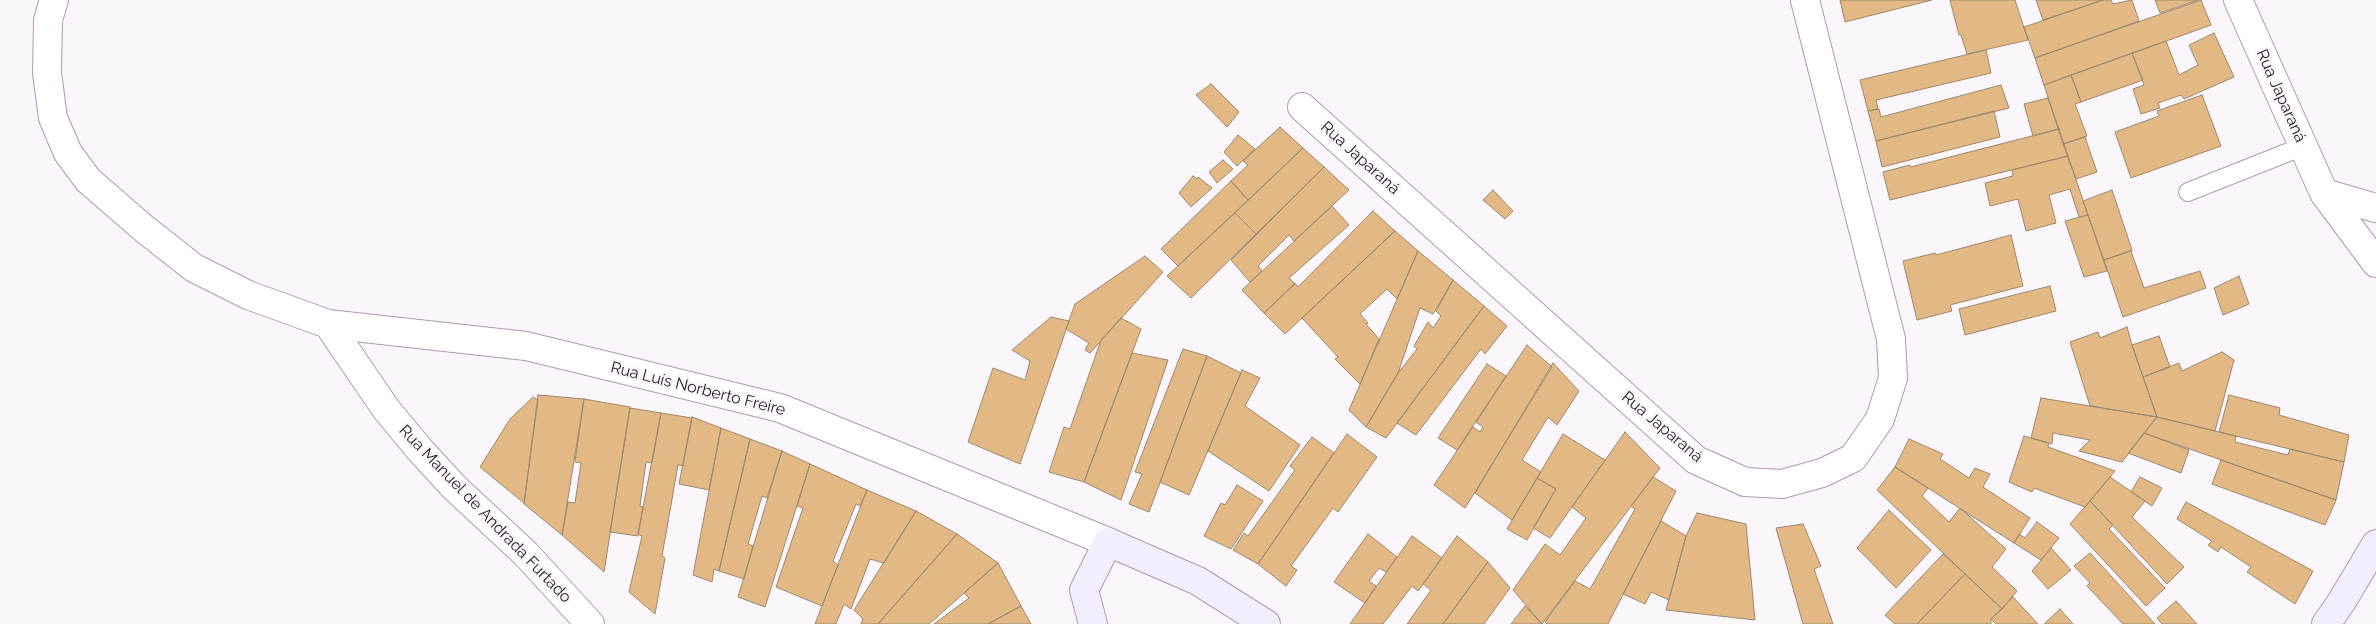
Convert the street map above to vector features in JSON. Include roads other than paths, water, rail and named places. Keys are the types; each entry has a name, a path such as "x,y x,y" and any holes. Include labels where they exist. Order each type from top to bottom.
{"main road":[{"path":"1093,624 1084,590 1108,542 1198,581 1266,624"},
{"path":"2326,624 2376,544"}],"street":[{"path":"54,0 48,20 47,73 53,118 68,152 88,180 142,227 194,268 248,296 328,324"},
{"name":"Rua Japaraná","path":"1302,107 1696,460 1745,482 1782,484 1822,473 1853,458 1880,419 1893,378 1891,339 1804,0"},
{"name":"Rua Japaraná","path":"2238,0 2324,192 2376,262"},
{"path":"2324,192 2376,208"},
{"name":"Rua Luís Norberto Freire","path":"328,324 526,346 780,408 1108,542"},
{"name":"Rua Manuel de Andrada Furtado","path":"328,324 386,409 420,450 454,487 526,554 590,624"}],"lane":[{"path":"2188,192 2304,146"}]}
